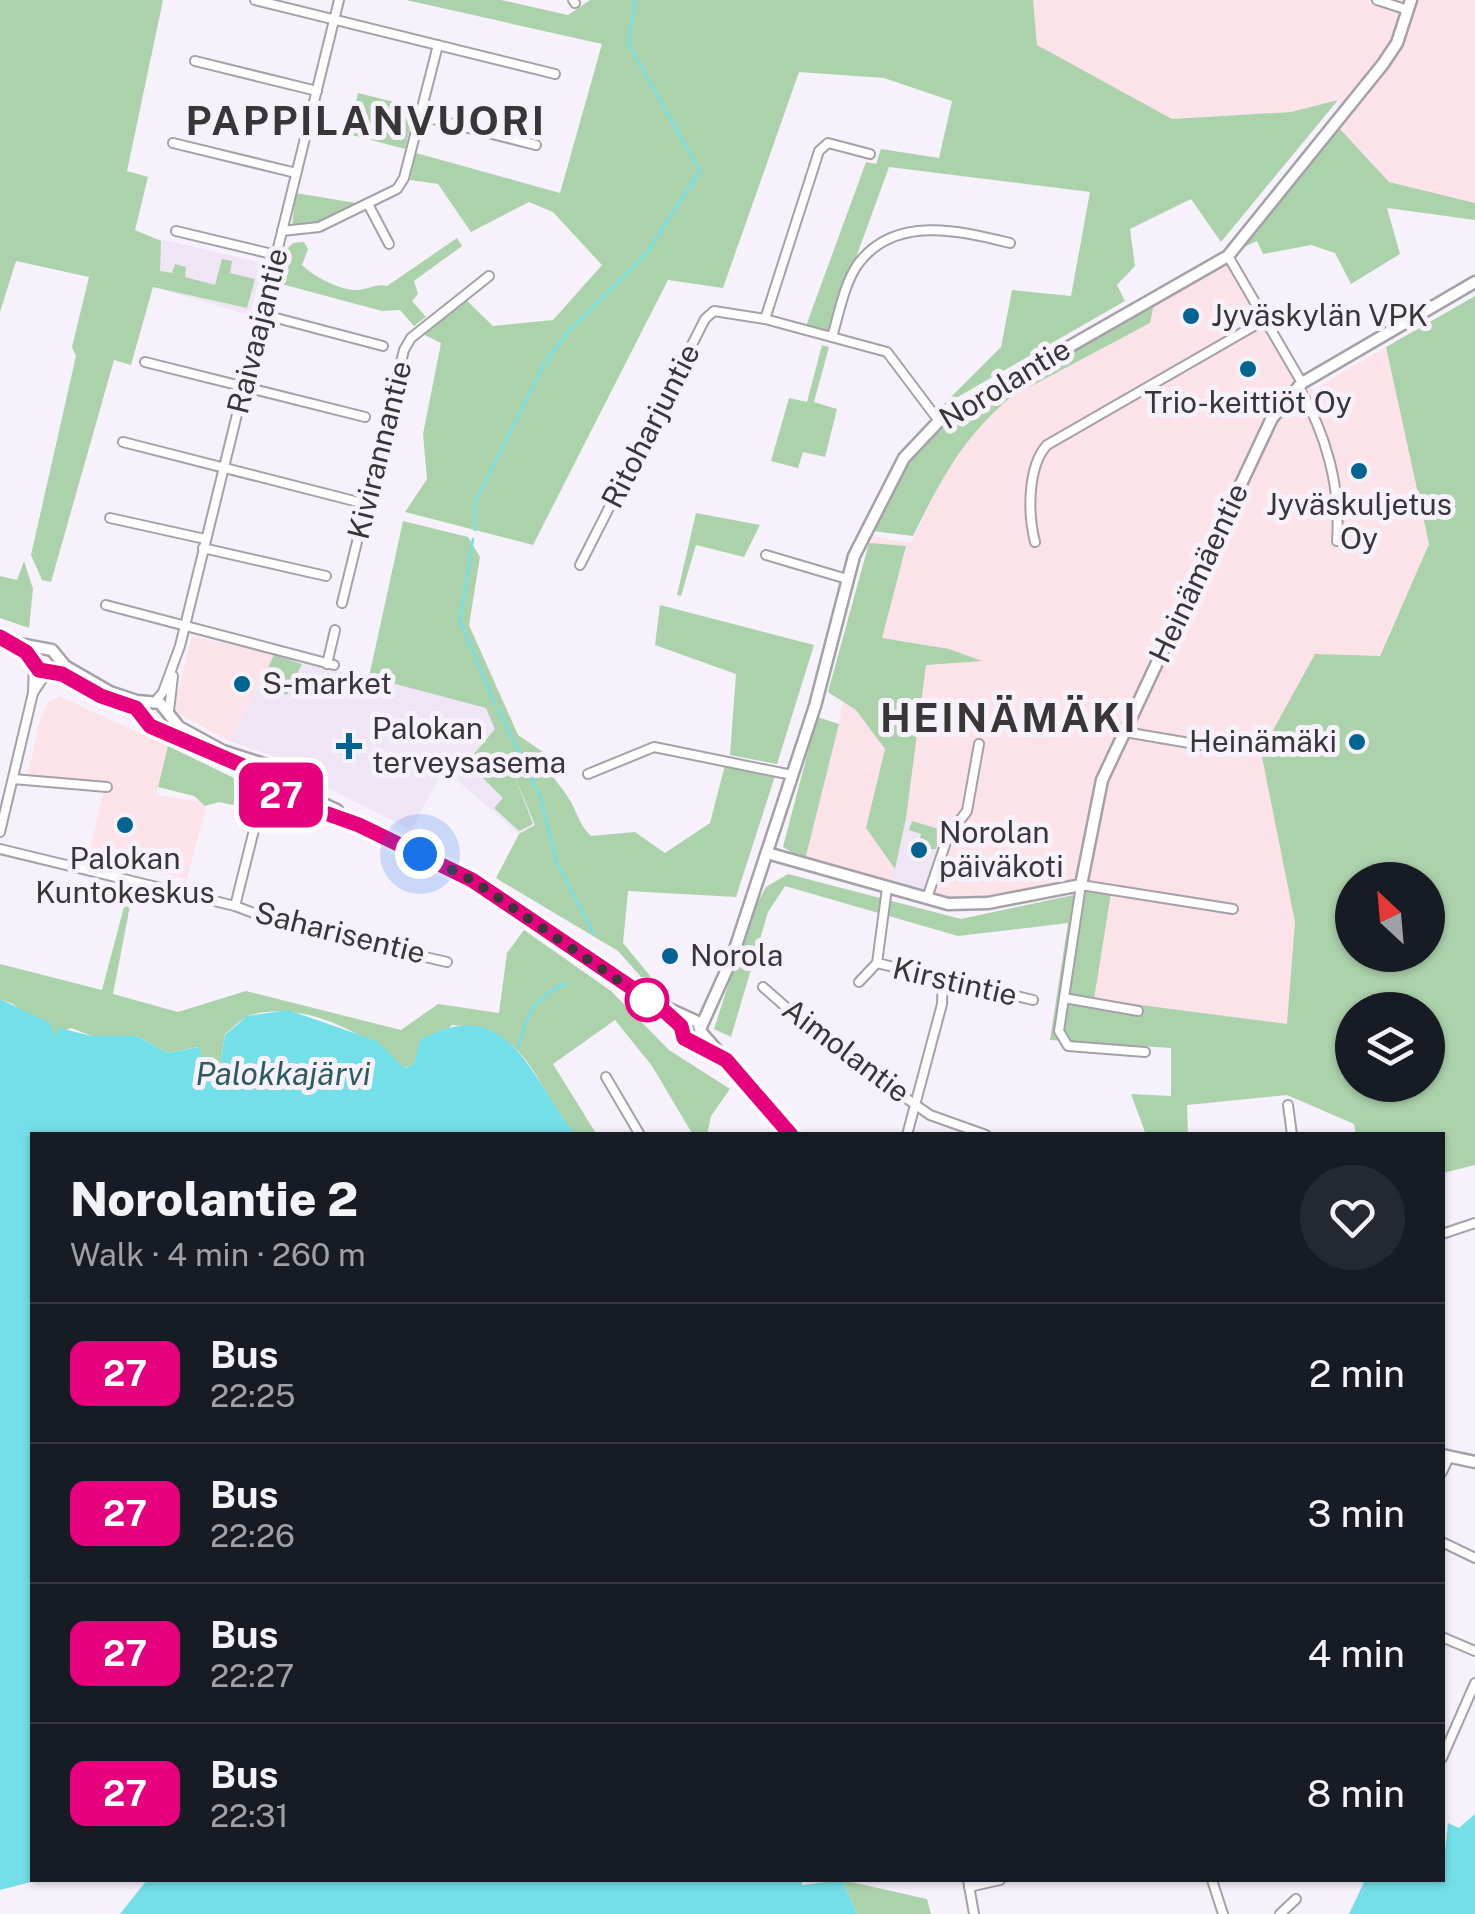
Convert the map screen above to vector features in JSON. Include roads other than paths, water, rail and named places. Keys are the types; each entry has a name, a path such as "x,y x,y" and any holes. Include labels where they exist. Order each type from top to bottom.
{"street":[{"path":"255,0 554,74"},
{"name":"Raivaajantie","path":"154,703 174,662 184,627 339,0"},
{"path":"1377,0 1410,5"},
{"name":"Norolantie","path":"692,1027 718,993 815,706 847,578 866,528 904,458 939,421 1228,256 1383,64 1410,5"},
{"path":"282,231 319,228 397,189 404,178 438,46"},
{"path":"195,61 317,90"},
{"path":"421,116 536,145"},
{"path":"173,143 296,172"},
{"path":"764,319 819,151 828,143 840,143 870,154"},
{"path":"368,204 389,244"},
{"path":"832,337 858,264 875,250 923,229 944,227 1010,242"},
{"path":"176,232 276,255"},
{"path":"1228,256 1266,318 1316,421 1340,498 1337,540"},
{"name":"Kivirannantie","path":"342,603 404,350 411,338 489,276"},
{"name":"Heinämäentie","path":"1081,885 1094,800 1272,418 1300,385 1475,282"},
{"name":"Ritoharjuntie","path":"580,565 704,319 714,311 764,319 891,356 939,421"},
{"path":"262,314 382,346"},
{"path":"1035,542 1030,522 1036,462 1047,445 1266,318"},
{"path":"144,362 365,417"},
{"path":"123,442 366,504"},
{"path":"110,518 326,576"},
{"path":"766,555 847,578"},
{"path":"106,605 331,664 336,630"},
{"path":"3,638 56,654 70,670 110,692 154,703 170,714 179,727 221,750 279,769 298,792 472,880 692,1027 787,1132"},
{"path":"3,638 49,671 136,708 159,728 250,769 274,794 359,825"},
{"path":"0,832 33,694 34,662 43,648"},
{"path":"33,694 56,664 56,654"},
{"name":"Raivaajantie","path":"170,714 174,662"},
{"path":"146,720 154,703"},
{"path":"159,728 170,714"},
{"path":"1125,732 1207,746"},
{"path":"927,898 948,836 967,812 979,744"},
{"path":"588,774 654,746 792,775"},
{"path":"235,906 258,814 260,783 269,768"},
{"path":"258,814 285,779"},
{"path":"0,782 107,787"},
{"name":"Saharisentie","path":"0,848 235,906 289,926 447,962"},
{"path":"767,853 887,888 974,905 1081,885 1232,909"},
{"path":"1081,885 1059,1032 1068,1046 1145,1052"},
{"name":"Kirstintie","path":"859,982 877,963 887,888"},
{"name":"Kirstintie","path":"877,963 1033,1000"},
{"path":"908,1132 942,1004 943,978"},
{"name":"Aimolantie","path":"763,987 821,1038 930,1115 978,1132"},
{"path":"1064,998 1138,1012"},
{"path":"606,1076 638,1132"},
{"path":"1288,1105 1292,1132"},
{"path":"1445,1233 1475,1222"},
{"path":"1446,1456 1475,1462"},
{"path":"1445,1543 1475,1558"},
{"path":"1445,1638 1475,1651"},
{"path":"1445,1751 1475,1683"},
{"path":"1212,1882 1219,1913"},
{"path":"969,1884 974,1914"},
{"path":"1280,1914 1296,1899"}],"water":[{"name":"Palokkajärvi","path":"0,999 50,1023 54,1036 59,1028 92,1036 137,1036 167,1053 200,1047 203,1080 220,1067 225,1035 247,1016 288,1010 377,1041 404,1068 414,1064 420,1040 451,1028 476,1026 497,1034 531,1068 574,1132 30,1132 31,1882 0,1890"},
{"path":"1475,1814 1475,1914 1349,1914 1364,1882 1445,1882 1448,1823 1459,1828"},
{"path":"145,1882 843,1882 857,1914 120,1914"}],"waterway":[{"path":"475,530 475,502 543,366 567,333 646,254 700,171 628,43 635,0"},
{"path":"473,539 460,621 495,704"},
{"path":"498,709 540,796 556,861 594,934"},
{"path":"519,1048 533,1008 566,983"}],"place":[{"name":"Jyväskylän VPK","path":"1191,316"},
{"name":"Trio-keittiöt Oy","path":"1248,369"},
{"name":"Jyväskuljetus Oy","path":"1359,471"},
{"name":"S-market","path":"242,684"},
{"name":"Heinämäki","path":"1357,742"},
{"name":"Palokan terveysasema","path":"349,746"},
{"name":"Palokan Kuntokeskus","path":"125,825"},
{"name":"Norolan päiväkoti","path":"919,850"},
{"name":"Norola","path":"670,956"}],"district":[{"name":"PAPPILANVUORI","path":"366,121"},
{"name":"HEINÄMÄKI","path":"1009,718"}]}
